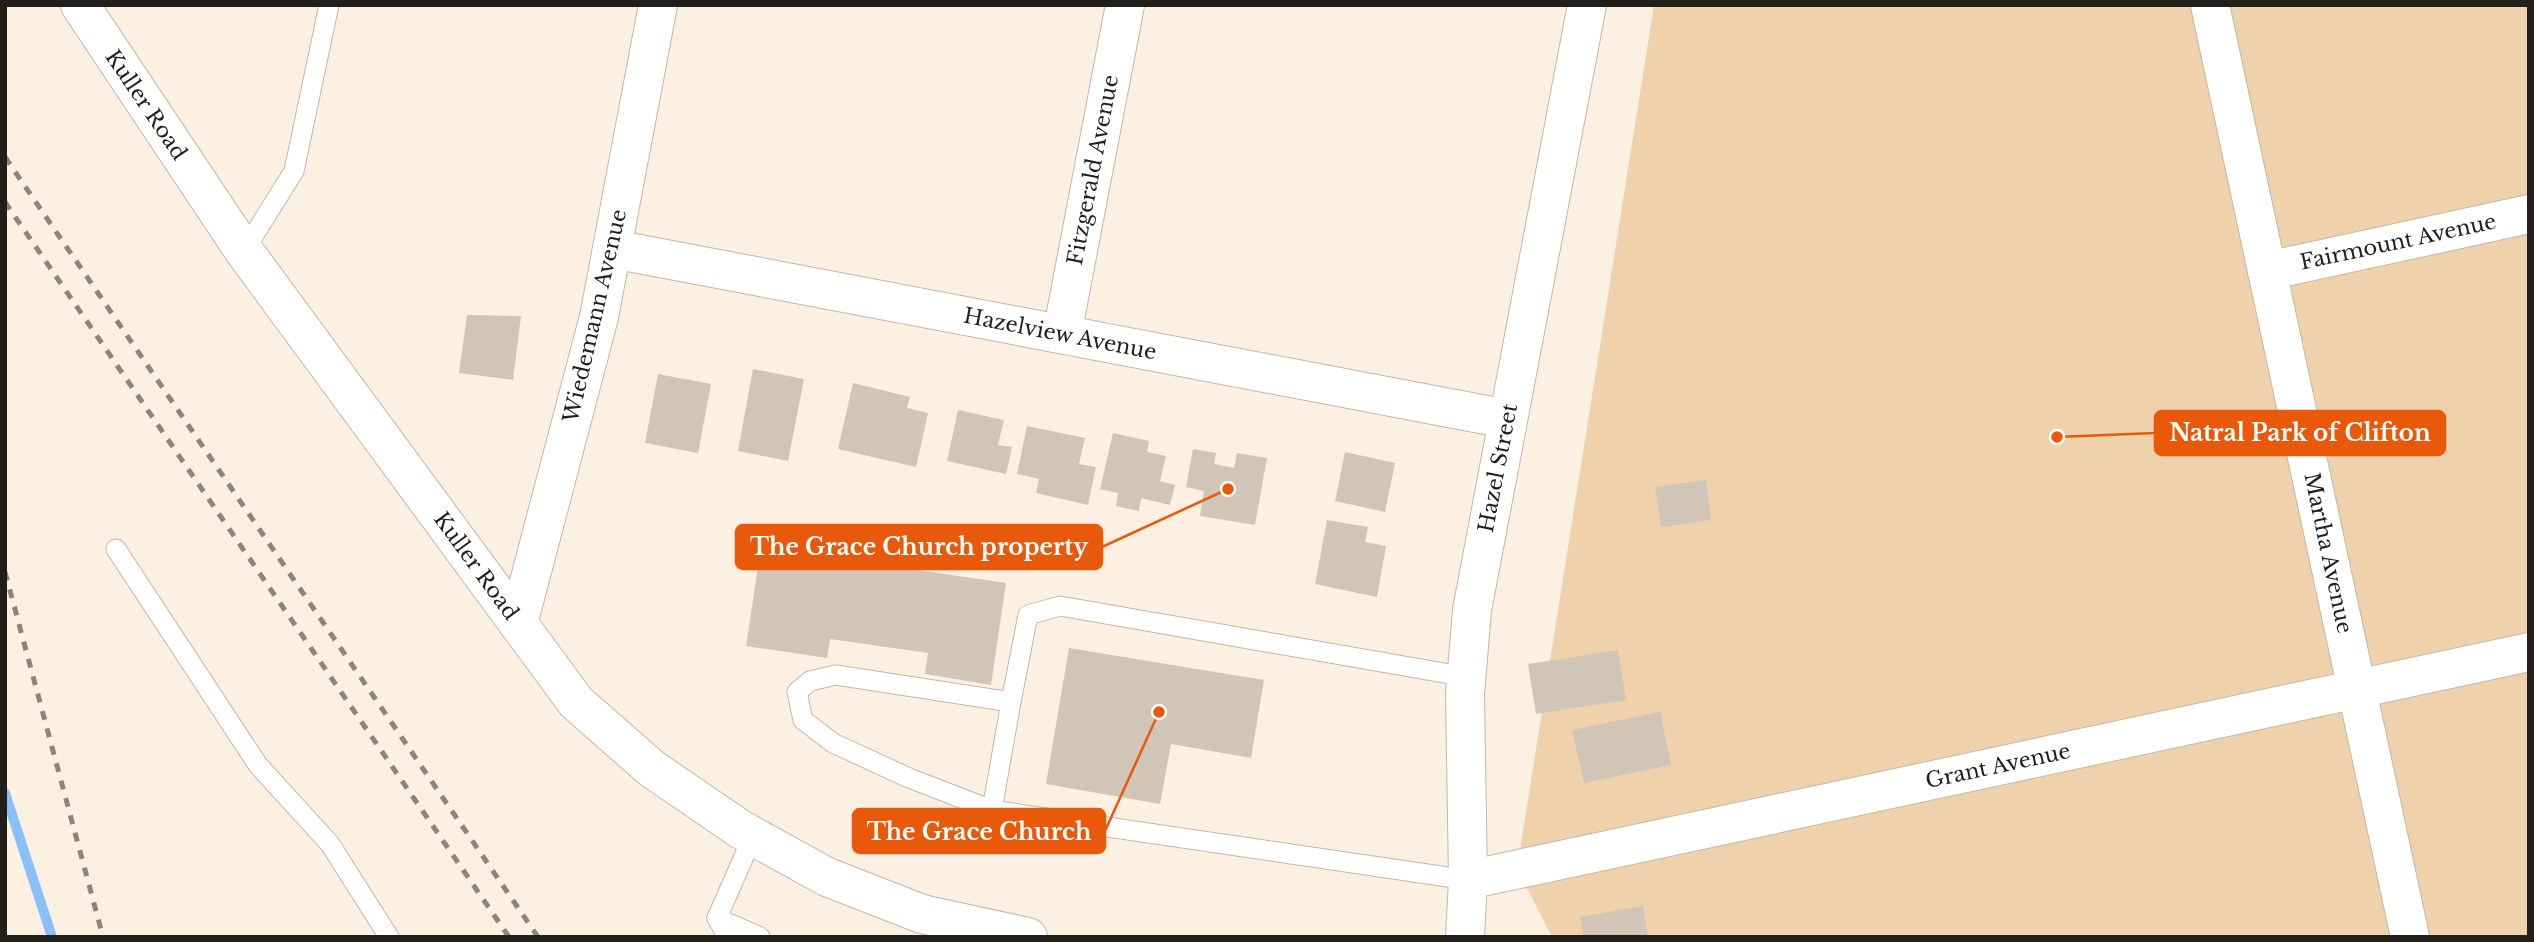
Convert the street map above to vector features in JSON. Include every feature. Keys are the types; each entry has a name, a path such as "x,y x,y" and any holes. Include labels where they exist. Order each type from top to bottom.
{"street":[{"name":"Kuller Road","path":"80,5 244,251 576,702 651,768 753,836 827,877 922,914 1028,937"},
{"name":"Wiedemann Avenue","path":"518,624 599,317 658,5"},
{"name":"Fitzgerald Avenue","path":"1062,334 1125,5"},
{"name":"Hazel Street","path":"1465,937 1468,880 1467,677 1472,610 1587,5"},
{"name":"Martha Avenue","path":"2210,5 2410,937"},
{"name":"Fairmount Avenue","path":"2267,271 2529,214"},
{"name":"Hazelview Avenue","path":"613,249 1507,419"},
{"name":"Grant Avenue","path":"1468,880 2529,652"},
{"path":"1468,880 1488,937"}],"lane":[{"path":"244,251 294,171 329,5"},
{"path":"116,550 258,765 330,844 389,937"},
{"path":"992,810 1028,615 1060,606 1467,677"},
{"path":"1011,702 836,675 810,681 797,692 803,720 833,743 909,778 992,810 1468,880"},
{"path":"717,918 753,836"},
{"path":"717,918 728,937"},
{"path":"717,918 760,937"}],"shaded area":[{"path":"1654,5 2529,5 2529,937 1552,937 1517,869"}],"building":[{"path":"467,315 521,316 513,380 459,373"},
{"path":"753,369 804,379 788,461 738,451"},
{"path":"658,374 711,384 698,453 645,443"},
{"path":"853,383 910,397 907,408 928,413 916,467 838,449"},
{"path":"958,410 1004,420 998,445 1012,447 1006,474 947,461"},
{"path":"1027,426 1085,438 1079,464 1096,467 1088,505 1036,493 1039,479 1017,474"},
{"path":"1113,433 1149,441 1147,452 1166,456 1160,481 1175,485 1170,505 1141,498 1139,511 1116,506 1118,493 1100,489"},
{"path":"1193,449 1216,453 1214,464 1234,468 1237,453 1267,458 1255,525 1200,516 1204,491 1186,487"},
{"path":"1345,452 1395,463 1385,512 1335,501"},
{"path":"1706,480 1711,520 1661,527 1655,487"},
{"path":"1327,520 1368,527 1365,542 1386,546 1377,597 1315,584"},
{"path":"761,547 1006,583 991,685 925,674 928,653 830,639 827,658 746,646"},
{"path":"1069,648 1264,680 1251,758 1171,744 1160,804 1046,784"},
{"path":"1618,650 1626,700 1536,714 1528,664"},
{"path":"1660,712 1671,765 1584,783 1572,730"},
{"path":"1643,906 1648,937 1584,937 1580,917"}],"waterway":[{"path":"5,793 52,937"}],"railway":[{"path":"5,157 538,937"},
{"path":"5,202 509,937"},
{"path":"5,572 103,937"}],"place":[{"name":"Natral Park of Clifton","path":"2057,437"},
{"name":"The Grace Church property","path":"1228,489"},
{"name":"The Grace Church","path":"1159,712"}]}
